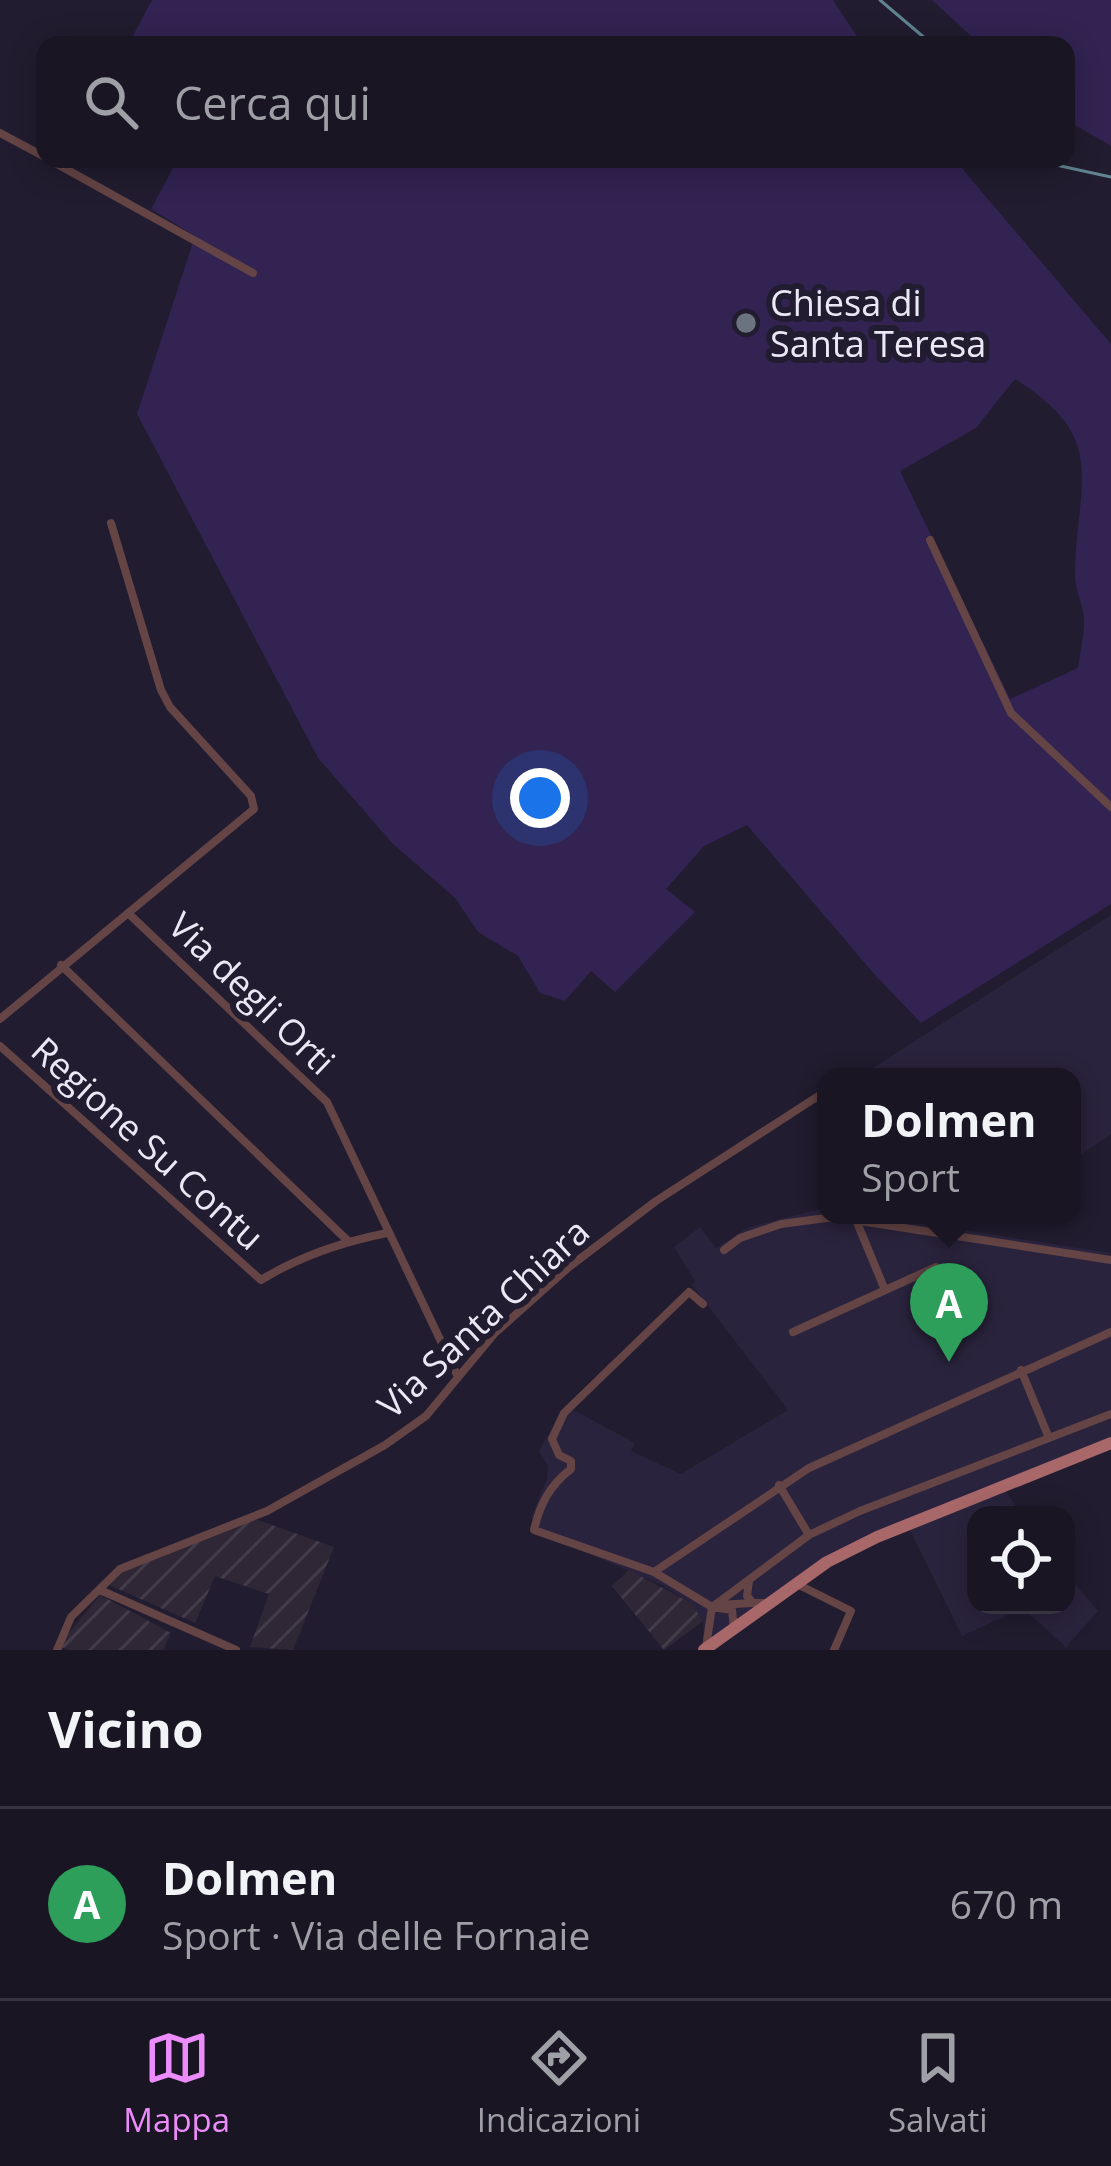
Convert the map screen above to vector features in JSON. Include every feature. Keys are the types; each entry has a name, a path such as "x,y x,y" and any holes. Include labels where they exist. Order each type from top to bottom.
{"main road":[{"path":"705,1649 795,1583 877,1537 1111,1443"}],"street":[{"path":"0,134 36,152"},
{"path":"65,168 253,273"},
{"path":"0,1019 254,809 255,802 170,706 154,669 111,523"},
{"path":"930,540 1011,713 1111,807"},
{"name":"Via degli Orti","path":"128,913 327,1102 457,1376"},
{"path":"62,965 348,1241 387,1233"},
{"name":"Regione Su Contu","path":"0,1046 261,1280 287,1264 348,1241"},
{"name":"Via Santa Chiara","path":"57,1650 71,1617 120,1570 268,1511 385,1445 426,1416 495,1333 569,1267 656,1201 817,1096"},
{"path":"724,1250 740,1238 781,1223 817,1218"},
{"path":"858,1224 885,1290"},
{"path":"882,1224 1111,1260"},
{"path":"793,1331 936,1267"},
{"path":"703,1304 689,1292 564,1413 553,1439 560,1455 571,1461 571,1469 556,1480 540,1507 534,1530 654,1572 734,1628"},
{"path":"654,1572 779,1485 878,1434 1111,1332"},
{"path":"1021,1370 1049,1438"},
{"path":"705,1649 713,1612 808,1535 1111,1414"},
{"path":"779,1485 808,1535"},
{"path":"749,1580 746,1590 753,1603"},
{"path":"795,1583 851,1611 834,1650"},
{"path":"100,1590 236,1650"},
{"path":"713,1612 732,1601 768,1603"},
{"path":"732,1601 734,1628"}],"shaded area":[{"path":"152,0 833,0 857,36 133,36"},
{"path":"932,0 1111,0 1111,146 1075,125 1075,36 971,36"},
{"path":"173,168 962,168 1111,344 1111,904 921,1023 747,825 704,846 666,889 695,912 615,992 591,971 565,1001 540,993 518,956 478,932 455,898 392,843 318,758 137,414 195,236 151,209","holes":["1015,379 1065,422 1081,464 1075,575 1084,615 1078,668 1010,699 900,471 976,428"]},
{"path":"1111,915 1111,1134 1081,1155 1081,1068 873,1068"},
{"path":"817,1210 817,1224 925,1224 1111,1253 1111,1437 1000,1483 1016,1506 967,1506 967,1614 1010,1614 962,1636 905,1520 835,1552 704,1643 703,1621 691,1603 662,1585 538,1532 531,1517 548,1466 539,1451 561,1411 570,1408 635,1443 631,1451 681,1474 788,1410 692,1285 695,1281 674,1247 700,1227 716,1248 749,1227"},
{"path":"252,1518 334,1547 293,1650 250,1647 269,1594 215,1576 195,1623 109,1585 126,1568"},
{"path":"629,1570 691,1603 703,1621 664,1650 612,1586"},
{"path":"1075,1584 1098,1611 1066,1647 1030,1614 1075,1614"},
{"path":"100,1595 171,1633 163,1650 58,1646"}],"waterway":[{"path":"880,0 922,36"},
{"path":"1070,168 1111,177"}],"place":[{"name":"Chiesa di Santa Teresa","path":"746,323"},
{"name":"Dolmen","path":"949,1362"}]}
